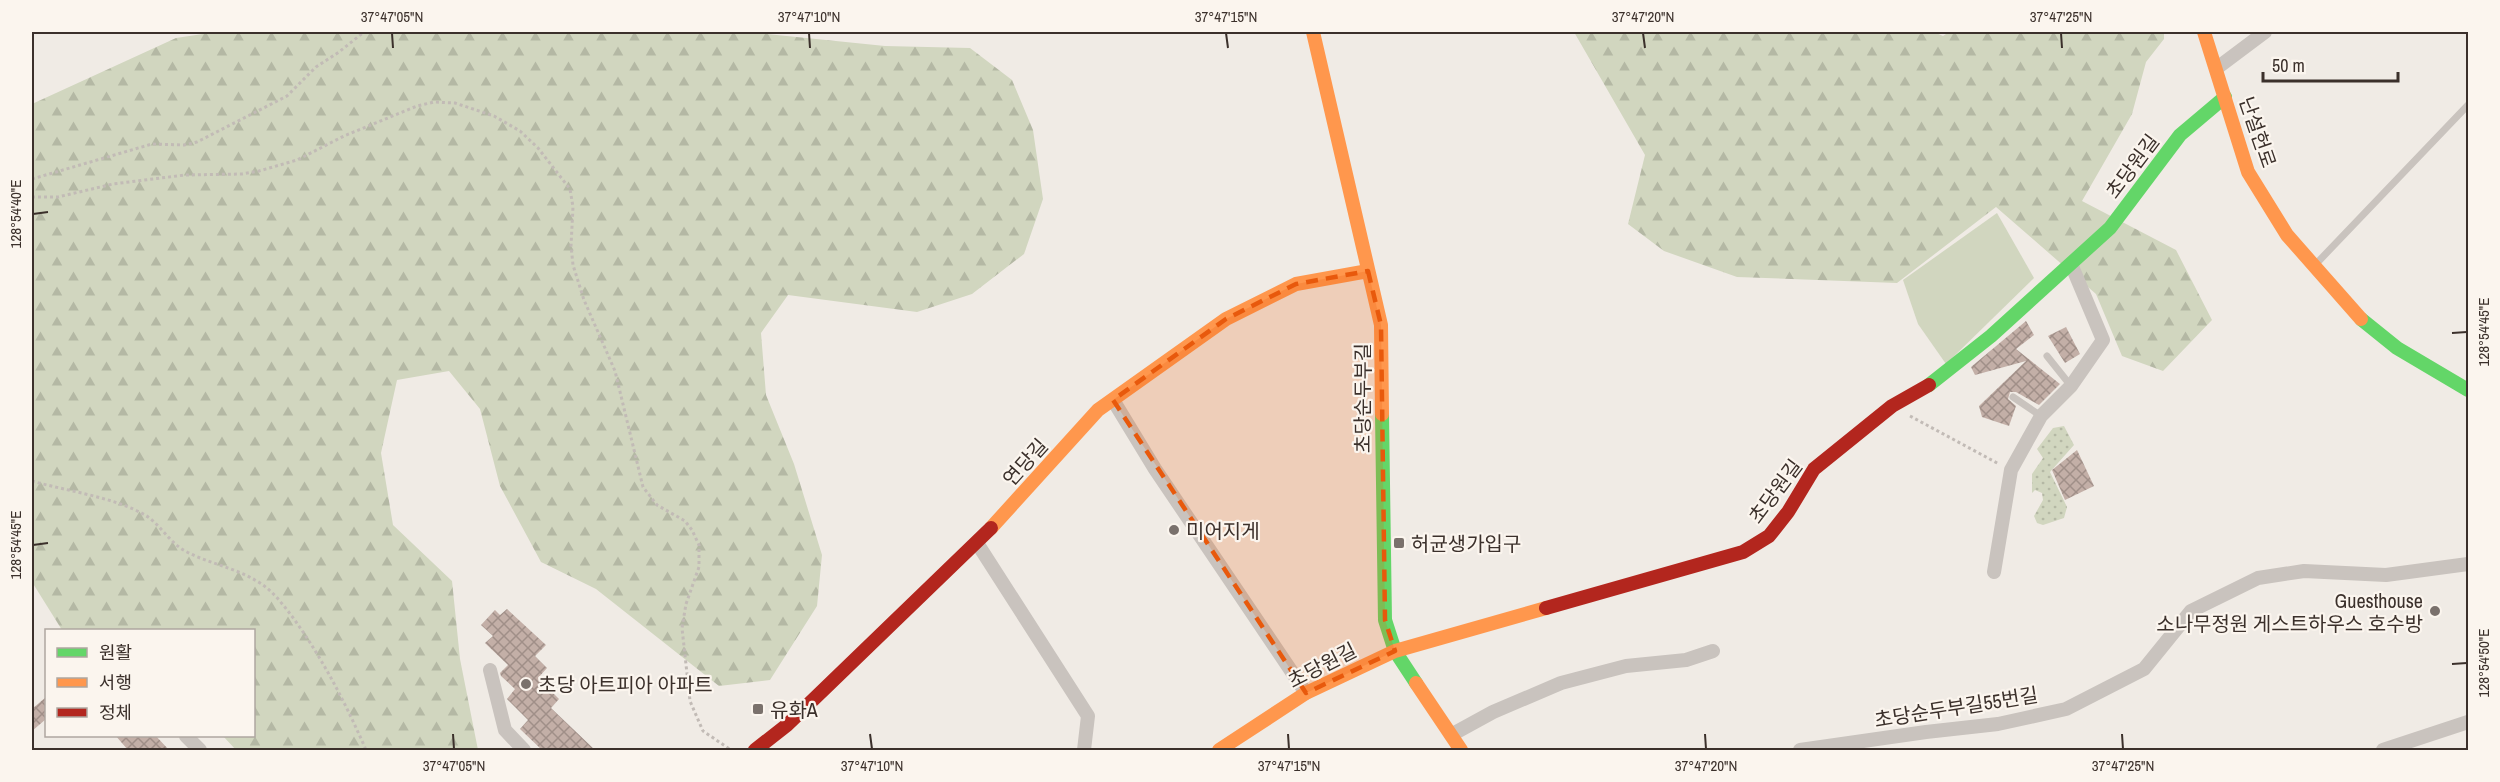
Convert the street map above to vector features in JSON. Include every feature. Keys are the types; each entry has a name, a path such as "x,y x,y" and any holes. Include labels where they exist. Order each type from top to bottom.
{"street":[{"name":"초당순두부길","path":"1313,32 1349,179 1381,325 1385,620 1395,651 1461,750"},
{"name":"난설헌로","path":"2204,32 2248,172 2287,235 2360,318 2388,340 2469,390"},
{"path":"2217,68 2265,32"},
{"name":"초당원길","path":"1219,750 1306,693 1395,651 1743,552 1769,536 1788,512 1814,469 1892,406 1934,382 1991,336 2071,264 2110,228 2180,135 2225,97"},
{"path":"1994,572 2012,470 2041,416 2071,386 2103,340 2071,264"},
{"name":"연당길","path":"755,750 787,725 977,543 1098,410 1226,319 1296,284 1368,271"},
{"path":"1113,400 1155,469 1306,693"},
{"path":"977,543 1088,716 1084,750"},
{"name":"초당순두부길55번길","path":"1800,750 1998,724 2066,709 2144,669 2191,611 2259,578 2304,571 2386,575 2469,564"},
{"path":"1451,735 1494,712 1561,683 1626,666 1686,660 1713,651"},
{"path":"490,670 505,730 524,750"},
{"path":"2383,750 2469,722"},
{"path":"188,737 200,750"}],"lane":[{"path":"2313,267 2469,105"},
{"path":"2046,356 2071,386"},
{"path":"2013,397 2041,416"}],"path":[{"path":"32,179 152,144 184,146 197,142 287,96 316,67 364,32"},
{"path":"32,197 58,197 113,184 185,175 242,174 259,171 297,160 344,136 410,109 434,102 455,103 476,110 506,122 520,131 533,142 570,189 573,207 571,246 573,265 584,300 615,371 643,487 657,505 685,521 699,545 699,567 686,604 682,628 690,700 703,730 730,750"},
{"path":"1892,406 2012,470"},
{"path":"32,481 135,510 153,521 179,548 232,568 261,584 280,602 311,643 335,682 366,750"}],"highlighted area":[{"path":"1368,271 1381,325 1385,620 1395,651 1306,693 1113,400 1226,319 1296,284"}],"green space":[{"path":"216,32 747,32 885,46 970,48 1012,80 1033,130 1043,199 1024,254 972,294 917,312 788,295 761,333 766,395 794,464 822,555 817,606 770,680 719,686 596,589 541,562 500,486 480,409 449,371 397,380 381,453 393,525 452,581 460,659 478,750 236,750 224,737 255,737 255,629 61,629 32,582 32,104 176,38"},
{"path":"1574,32 1934,32 1943,36 1949,32 2164,32 2164,39 2146,62 2132,114 2082,201 2176,250 2212,320 2163,371 2122,356 2096,294 1996,207 1897,283 1737,277 1664,251 1628,224 1645,155"},
{"path":"1997,213 2034,278 1946,364 1918,324 1903,280"},
{"path":"2064,426 2074,445 2050,472 2067,507 2064,518 2043,525 2037,523 2034,516 2043,500 2042,493 2035,490 2032,493 2032,474 2043,458 2037,449 2053,428"}],"building":[{"path":"2026,321 2034,335 2016,349 2060,384 2039,405 2016,392 2010,392 2008,399 2016,406 2009,426 1982,417 1979,406 2026,361 1975,375 1971,367"},
{"path":"2066,327 2080,354 2065,363 2048,336"},
{"path":"2077,450 2094,486 2065,500 2052,470"},
{"name":"초당 아트피아 아파트","path":"507,609 546,645 535,656 547,668 538,678 559,699 551,708 595,750 542,750 520,729 528,720 507,699 515,689 500,673 508,665 485,643 493,636 481,625 495,610 500,615"},
{"path":"45,698 45,720 32,731 32,709"},
{"path":"117,737 157,737 169,750 128,750"}],"traffic: fast":[{"path":"1929,385 1991,336 2110,228 2180,135 2225,97"},
{"path":"2361,319 2397,348 2468,390"},
{"path":"1382,414 1385,620 1395,651 1416,683"}],"traffic: slow":[{"path":"1313,32 1381,325 1382,414"},
{"path":"2204,32 2248,172 2287,235 2361,319"},
{"path":"991,528 1098,410 1226,319 1296,284 1368,271"},
{"path":"1219,750 1306,693 1395,651 1546,608"},
{"path":"1416,683 1461,750"}],"traffic: jam":[{"path":"1546,608 1743,552 1769,536 1788,512 1814,469 1892,406 1929,385"},
{"path":"755,750 787,725 991,528"}],"place":[{"name":"미어지게","path":"1174,530"},
{"name":"허균생가입구","path":"1399,543"},
{"name":"Guesthouse 소나무정원 게스트하우스 호수방","path":"2435,611"},
{"name":"초당 아트피아 아파트","path":"526,684"},
{"name":"유화A","path":"758,709"}]}
